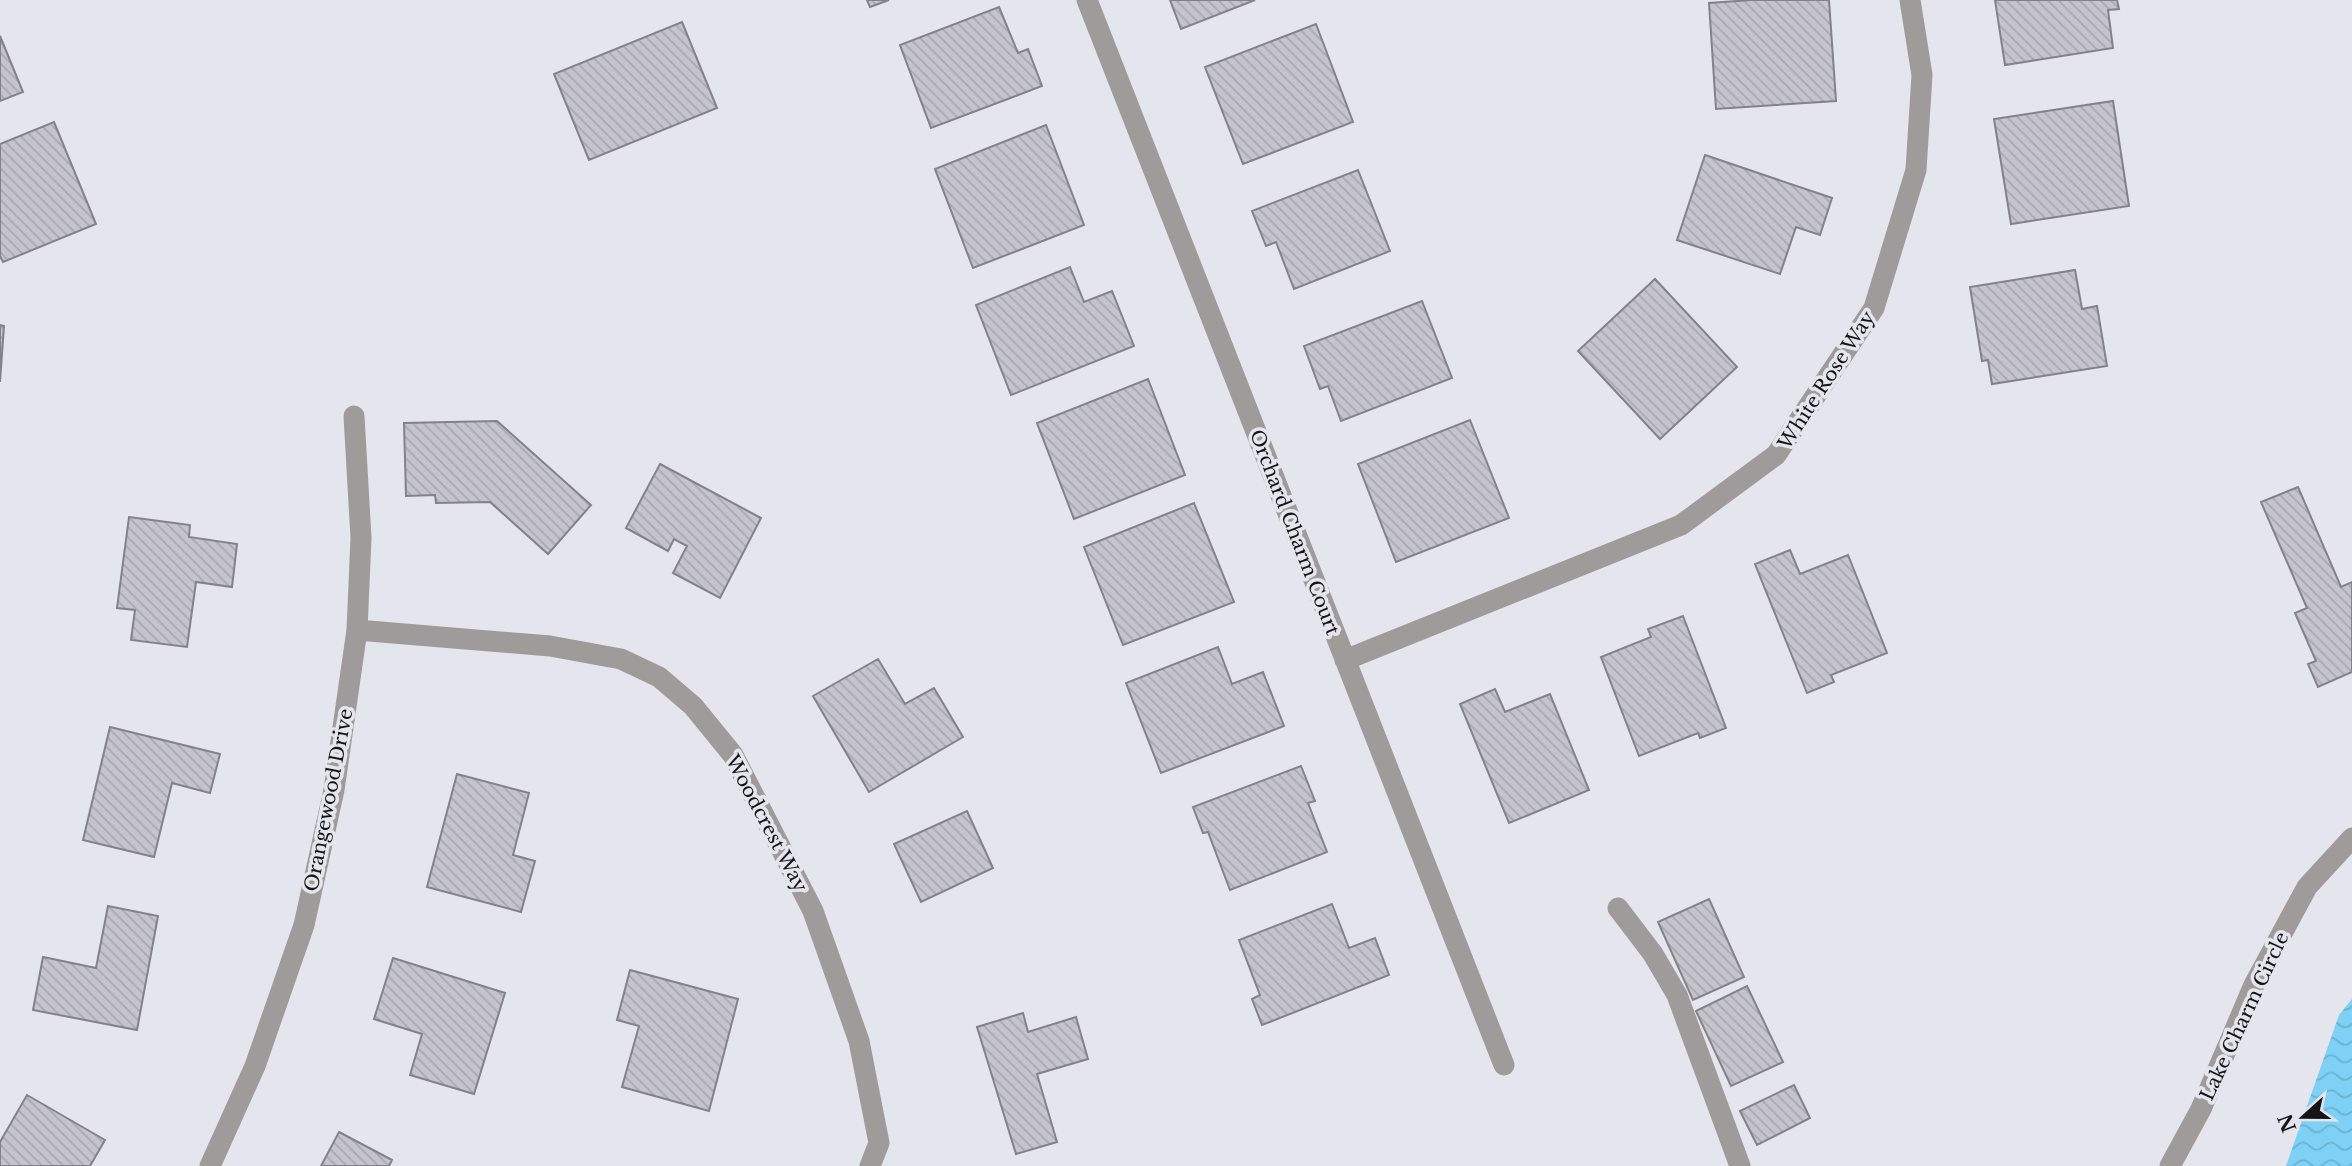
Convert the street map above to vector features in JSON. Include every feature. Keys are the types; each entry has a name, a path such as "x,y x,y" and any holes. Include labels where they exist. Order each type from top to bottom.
{"street":[{"name":"Orchard Charm Court","path":"1087,0 1504,1065"},
{"name":"White Rose Way","path":"1345,660 1681,525 1776,455 1874,308 1916,170 1922,75 1910,0"},
{"name":"Orangewood Drive","path":"210,1166 255,1066 304,925 334,790 357,630 361,538 354,415"},
{"name":"Woodcrest Way","path":"357,630 550,646 621,659 659,677 693,706 733,755 813,911 859,1041 879,1143 870,1166"},
{"name":"Lake Charm Circle","path":"2171,1166 2201,1109 2254,985 2307,887 2352,838"},
{"path":"1618,908 1653,954 1677,995 1740,1166"}],"water":[{"path":"2352,999 2352,1166 2286,1166 2339,1015"}],"building":[{"path":"867,0 889,0 870,7"},
{"path":"1170,0 1255,0 1181,29"},
{"path":"1829,0 1836,101 1716,109 1709,3"},
{"path":"1995,0 2117,0 2119,9 2108,10 2113,48 2005,65"},
{"path":"999,7 1018,53 1028,49 1042,86 931,128 900,45"},
{"path":"682,22 717,108 589,160 554,74"},
{"path":"1316,24 1353,122 1243,164 1205,67"},
{"path":"0,36 23,92 0,101"},
{"path":"2113,101 2129,206 2011,224 1994,119"},
{"path":"54,122 96,224 3,262 0,256 0,144"},
{"path":"1046,125 1084,225 973,268 935,169"},
{"path":"1705,155 1832,198 1820,235 1796,227 1780,274 1677,240"},
{"path":"1358,170 1390,251 1294,289 1276,242 1266,246 1252,211"},
{"path":"1070,267 1084,302 1112,291 1134,346 1011,395 976,305"},
{"path":"2075,270 2082,309 2097,306 2107,366 1992,384 1988,360 1982,361 1970,287"},
{"path":"1655,279 1737,367 1660,439 1578,351"},
{"path":"1422,301 1452,378 1341,421 1328,386 1320,389 1304,346"},
{"path":"0,325 4,326 0,382"},
{"path":"1148,379 1185,475 1074,519 1037,423"},
{"path":"1470,420 1509,518 1396,562 1358,464"},
{"path":"497,421 591,505 548,554 490,502 436,503 435,495 406,496 404,423"},
{"path":"660,464 761,518 720,598 673,573 687,546 674,539 668,551 626,528"},
{"path":"2298,487 2341,587 2352,582 2352,672 2318,687 2308,664 2316,661 2295,613 2307,608 2261,502"},
{"path":"1194,503 1234,602 1123,645 1084,547"},
{"path":"129,517 190,525 189,537 237,544 232,587 196,582 187,647 131,640 135,610 117,608"},
{"path":"1790,550 1800,574 1848,555 1887,653 1831,675 1834,682 1807,693 1755,564"},
{"path":"1683,616 1726,728 1700,738 1698,733 1639,756 1601,657 1651,637 1648,629"},
{"path":"1218,647 1232,684 1263,672 1284,726 1161,773 1126,683"},
{"path":"878,659 905,704 934,688 963,737 869,792 813,696"},
{"path":"1495,689 1505,712 1550,694 1589,790 1509,823 1460,704"},
{"path":"110,727 220,754 210,793 172,783 154,857 83,840"},
{"path":"1301,766 1315,801 1308,803 1327,852 1230,890 1208,832 1203,833 1193,807"},
{"path":"457,774 529,793 513,855 535,861 521,912 427,887"},
{"path":"967,811 993,868 921,902 894,844"},
{"path":"1709,899 1744,977 1693,1000 1658,922"},
{"path":"1332,904 1349,948 1375,938 1389,975 1262,1025 1252,999 1260,995 1239,940"},
{"path":"108,906 158,916 137,1030 33,1010 43,957 96,968"},
{"path":"393,958 505,993 474,1094 410,1075 422,1034 374,1019"},
{"path":"630,970 738,999 709,1111 622,1087 639,1026 617,1020"},
{"path":"1747,986 1783,1062 1731,1086 1696,1011"},
{"path":"1023,1013 1028,1032 1076,1017 1088,1059 1037,1074 1057,1142 1016,1154 977,1027"},
{"path":"1794,1085 1810,1118 1757,1145 1740,1111"},
{"path":"27,1095 105,1140 90,1166 0,1166 0,1142"},
{"path":"339,1132 392,1160 389,1166 321,1166"}]}
